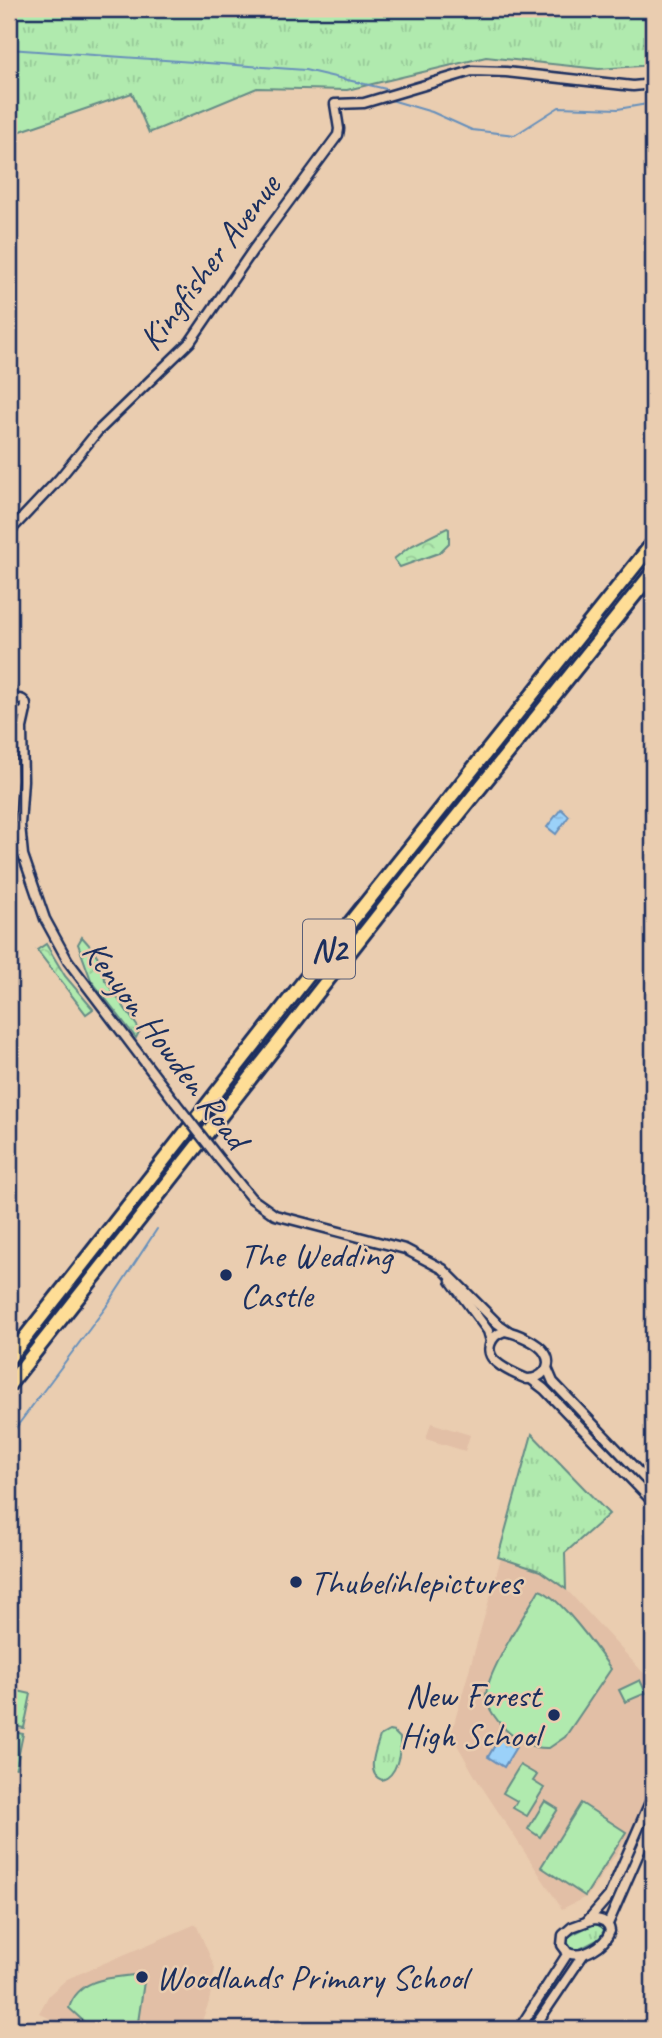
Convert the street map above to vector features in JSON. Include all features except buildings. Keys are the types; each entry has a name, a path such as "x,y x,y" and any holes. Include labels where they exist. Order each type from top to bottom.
{"highway":[{"name":"N2","path":"9,1358 311,972 653,543"},
{"name":"N2","path":"9,1385 374,920 653,572"}],"street":[{"name":"Kingfisher Avenue","path":"9,532 97,432 190,342 253,250 338,135 335,104 363,103 472,71 506,72 633,86 653,84"},
{"path":"10,686 18,701 26,703 26,710 21,713 13,709 18,701"},
{"name":"Kenyon Howden Road","path":"26,710 22,728 21,841 36,897 68,961 220,1160 251,1198 275,1215 388,1243 431,1262 453,1277 487,1313 510,1332 544,1351 548,1358 547,1368"},
{"name":"Kenyon Howden Road","path":"16,712 22,728"},
{"name":"Kenyon Howden Road","path":"431,1262 458,1290 488,1331 491,1354 495,1362 531,1379"},
{"path":"491,1340 497,1334 510,1332"},
{"path":"531,1379 538,1377 547,1368 553,1382 653,1487"},
{"path":"531,1379 544,1389 653,1502"},
{"path":"617,1464 624,1457"},
{"path":"588,1920 609,1896 653,1795"},
{"path":"533,2029 583,1955 607,1938 610,1931 608,1924 653,1821"},
{"path":"583,1955 568,1953 562,1945 563,1935 572,1927 588,1920 598,1919 608,1924"},
{"path":"519,2029 568,1953"},
{"path":"541,1997 550,2004"}],"shaded area":[{"path":"431,1423 470,1435 465,1451 426,1439"},
{"name":"New Forest High School","path":"501,1558 540,1571 566,1589 649,1679 653,1689 653,1781 628,1836 588,1896 562,1909 476,1778 451,1734"},
{"name":"Woodlands Primary School","path":"196,1924 215,1968 209,2002 199,2029 69,2029 39,2013 49,1995 67,1979"}],"green space":[{"path":"9,9 653,9 653,65 599,69 486,57 347,90 257,88 149,133 132,93 9,135"},
{"path":"447,528 449,543 439,553 400,567 394,559 409,547"},
{"path":"82,937 98,957 105,980 140,1030 136,1038 91,980 78,944"},
{"path":"46,944 65,976 93,1009 86,1014 37,950"},
{"path":"532,1434 609,1514 565,1553 566,1589 540,1571 498,1557"},
{"path":"539,1590 567,1612 611,1669 565,1737 549,1748 531,1746 510,1733 493,1714 486,1697 487,1687 499,1659"},
{"path":"640,1680 646,1693 625,1702 619,1690"},
{"path":"9,1689 31,1694 24,1728 9,1725"},
{"path":"9,1731 23,1734 16,1768 9,1767"},
{"path":"389,1731 400,1738 400,1750 395,1769 382,1780 374,1772 374,1754 380,1736"},
{"path":"520,1765 537,1775 533,1781 544,1788 527,1816 513,1808 517,1801 503,1793"},
{"path":"545,1801 558,1809 540,1837 528,1829"},
{"path":"581,1803 626,1832 585,1896 541,1867"},
{"path":"595,1923 604,1929 601,1938 578,1950 569,1949 569,1936"},
{"path":"143,1974 137,2029 92,2029 69,2008 74,1998 89,1984 109,1978"}],"water":[{"path":"561,809 569,816 556,834 547,827"},
{"path":"500,1737 516,1747 504,1767 488,1757"}],"waterway":[{"path":"9,49 305,70 386,89"},
{"path":"391,100 432,112 472,130 515,135 559,107 618,109 653,103"},
{"path":"9,1437 106,1307 157,1229"}],"place":[{"name":"The Wedding Castle","path":"226,1275"},
{"name":"Thubelihlepictures","path":"296,1582"},
{"name":"New Forest High School","path":"554,1715"},
{"name":"Woodlands Primary School","path":"142,1977"}]}
